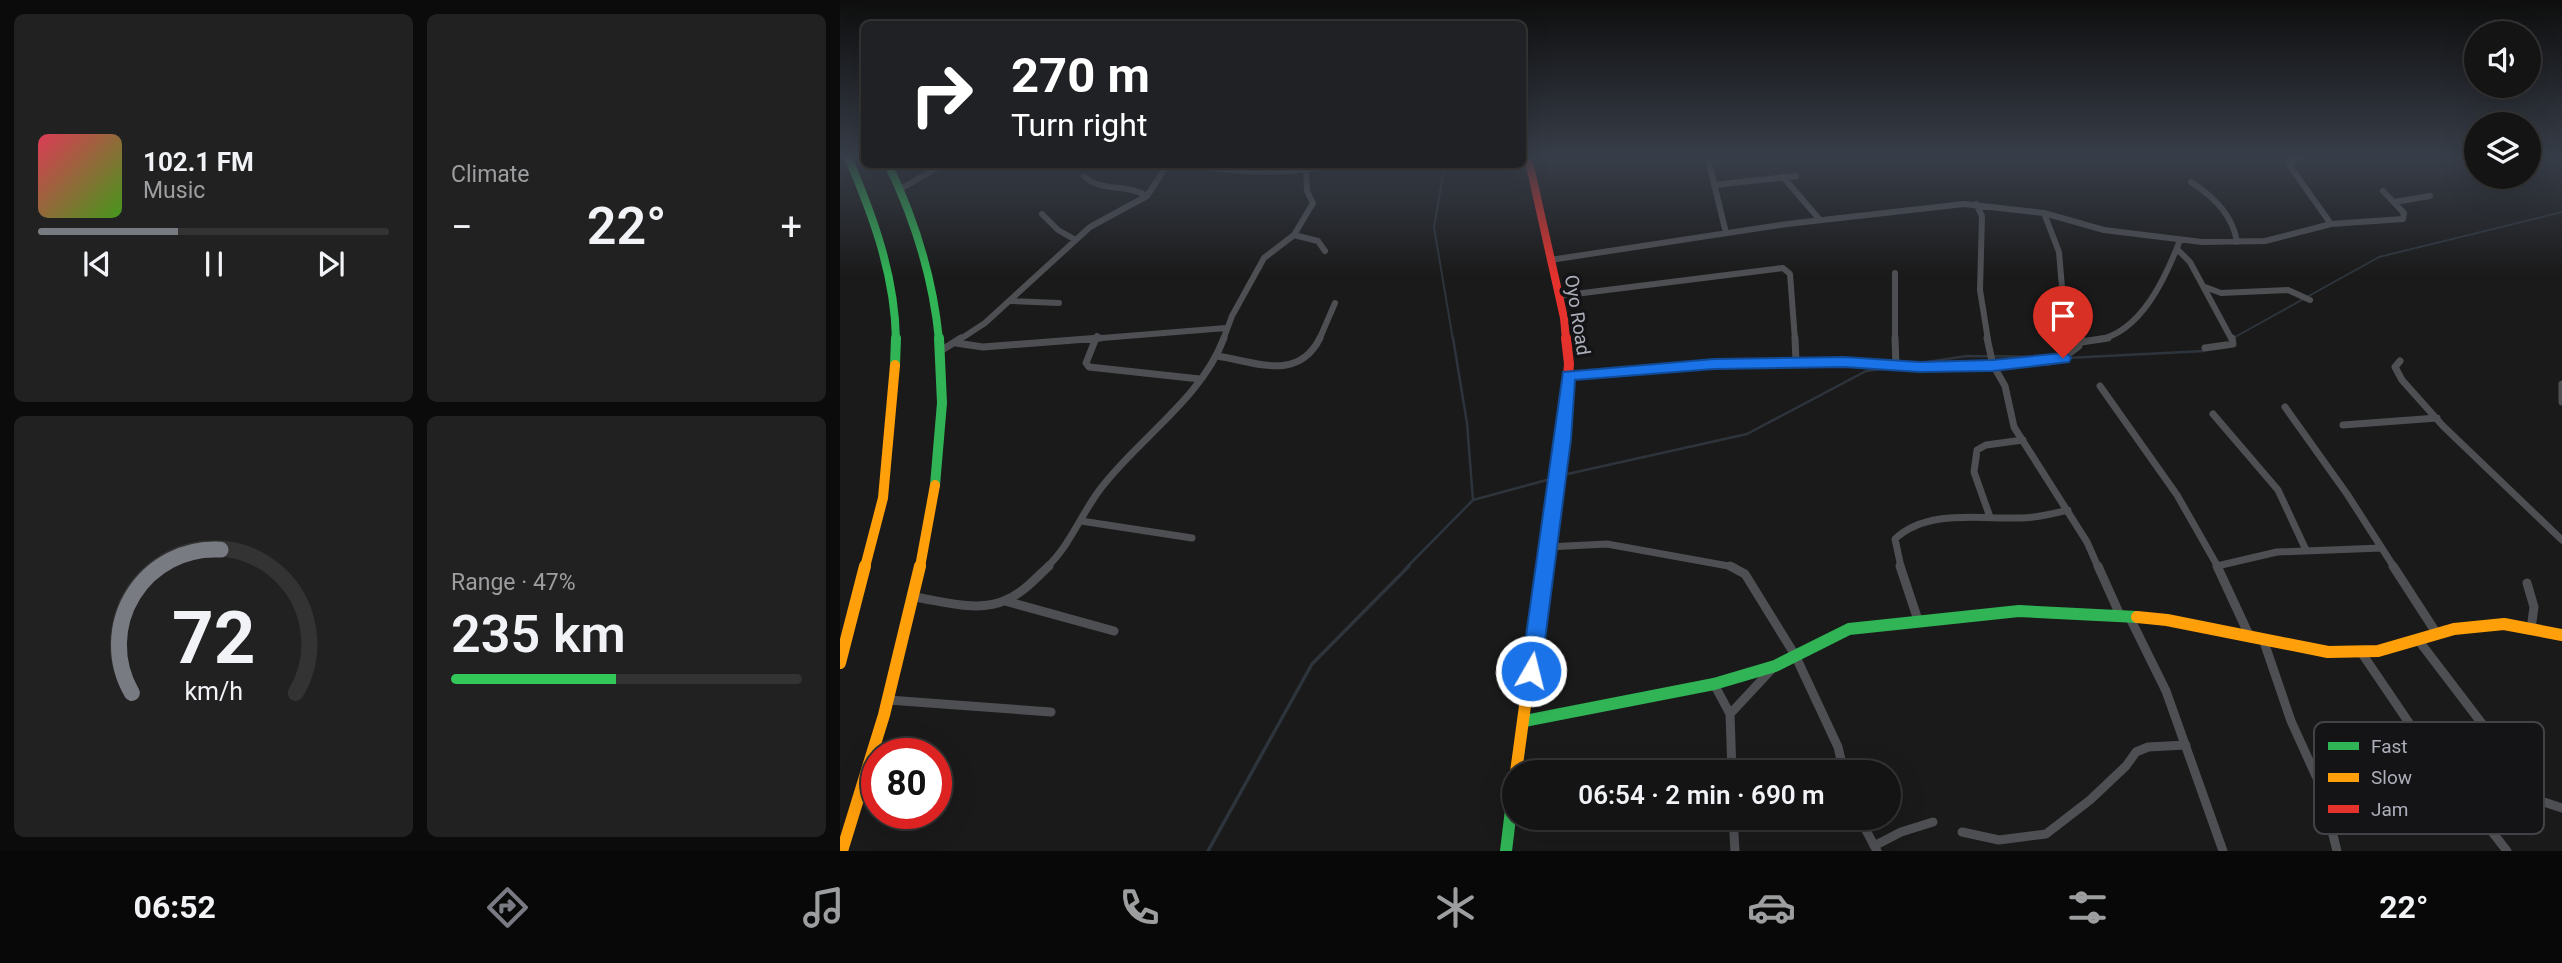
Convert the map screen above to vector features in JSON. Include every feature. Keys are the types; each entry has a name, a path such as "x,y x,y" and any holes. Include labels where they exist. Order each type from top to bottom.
{"main road":[{"path":"840,663 883,498 896,355 896,322 888,265 865,197"},
{"path":"842,851 888,699 914,597 934,487 941,413 942,350 923,255 905,197"},
{"name":"Oyo Road","path":"1518,760 1563,439 1568,376 1564,318 1538,197"},
{"path":"1524,721 1714,684 1775,666 1849,629 2020,611 2125,615 2249,635 2328,652 2378,651 2454,629 2504,624 2562,635"},
{"path":"1506,851 1509,830"}],"street":[{"path":"942,350 956,343 1010,301 1074,239 1099,220 1147,197"},
{"path":"1005,601 1026,587 1064,551 1101,488 1169,417 1200,379 1217,356 1226,328 1264,258 1294,235 1312,203 1309,197"},
{"path":"1717,197 1726,233"},
{"path":"1800,197 1820,220"},
{"path":"2211,197 2230,220 2237,234 2237,242"},
{"path":"2312,197 2331,224"},
{"path":"1550,260 1820,220 1976,204 2044,213 2104,230 2180,240 2265,241 2331,224 2403,219 2404,213 2389,197"},
{"path":"2394,202 2426,197"},
{"path":"1976,204 1982,216 1980,290 1992,359 2005,386 2009,412 2023,440 2087,542 2166,691 2223,851"},
{"path":"2044,213 2059,252 2063,299 2081,342"},
{"path":"1042,214 1058,230 1074,239"},
{"path":"1294,235 1318,241 1325,251"},
{"path":"1568,376 1714,364 1844,362 1896,367 1992,359 2063,358 2081,342 2108,338 2136,317 2152,299 2180,240"},
{"path":"2176,249 2184,255 2204,287 2233,341 2230,345 2205,348"},
{"path":"1559,296 1783,268 1790,274 1791,281 1796,362"},
{"path":"1895,273 1893,291 1896,367"},
{"path":"2204,287 2221,293 2288,289 2310,300"},
{"path":"1010,301 1059,303"},
{"path":"1217,356 1286,367 1297,366 1309,359 1335,303"},
{"path":"956,343 983,347 1226,328"},
{"path":"1097,336 1086,363 1089,367 1200,379"},
{"path":"2400,361 2395,367 2396,372 2437,418 2562,540"},
{"path":"2562,384 2562,402"},
{"path":"2100,386 2177,495 2217,566 2249,635"},
{"path":"2286,407 2437,635"},
{"path":"2213,414 2278,490 2306,550"},
{"path":"2343,425 2437,418"},
{"path":"1990,517 1975,471 1977,450 1986,445 2023,440"},
{"path":"1918,620 1896,553 1895,539 1898,533 1919,523 1990,517 2036,517 2068,510"},
{"path":"1082,521 1192,538"},
{"path":"1547,547 1607,544 1732,566 1745,574 1795,656 1838,747 1841,760"},
{"path":"2217,566 2234,559 2306,550 2381,548"},
{"path":"2527,583 2534,607 2531,629"},
{"path":"914,597 972,606 1005,601 1114,631"},
{"path":"2263,638 2291,721 2314,772"},
{"path":"2419,641 2481,722"},
{"path":"2361,652 2408,722"},
{"path":"1730,714 1775,666"},
{"path":"1714,684 1730,714 1732,760"},
{"path":"888,699 1051,712"},
{"path":"1962,832 1998,841 2046,834 2090,800 2126,766 2136,752 2148,747 2186,745"},
{"path":"2544,802 2562,808"},
{"path":"1865,830 1876,849 1901,832 1933,822"},
{"path":"1734,830 1735,851"},
{"path":"2333,834 2337,851"},
{"path":"2496,834 2507,851"}],"waterway":[{"path":"1439,197 1434,227 1453,340"},
{"path":"2235,337 2379,257 2562,212"},
{"path":"1453,338 1467,423 1473,500"},
{"path":"2067,358 2204,351"},
{"path":"1920,363 1967,356 2057,357"},
{"path":"1563,475 1747,434 1866,371 1883,369"},
{"path":"1473,500 1554,478"},
{"path":"1407,567 1473,500"},
{"path":"1208,851 1312,664 1409,566"}],"traffic: fast":[{"path":"865,197 891,284 895,311 895,365"},
{"path":"904,197 920,239 937,320 942,403 935,485"},
{"path":"1524,721 1714,684 1775,666 1849,629 2019,611 2137,617"},
{"path":"1506,851 1509,830"}],"traffic: slow":[{"path":"840,663 883,498 895,365"},
{"path":"1518,760 1565,414"},
{"path":"842,851 908,624 935,485"},
{"path":"2137,617 2167,620 2328,652 2378,651 2454,629 2504,624 2562,635"}],"traffic: jam":[{"path":"1537,197 1564,318 1569,364 1565,414"}],"route":[{"path":"1531,671 1563,439 1568,376 1714,364 1844,362 1920,367 2049,362 2063,358"}]}
